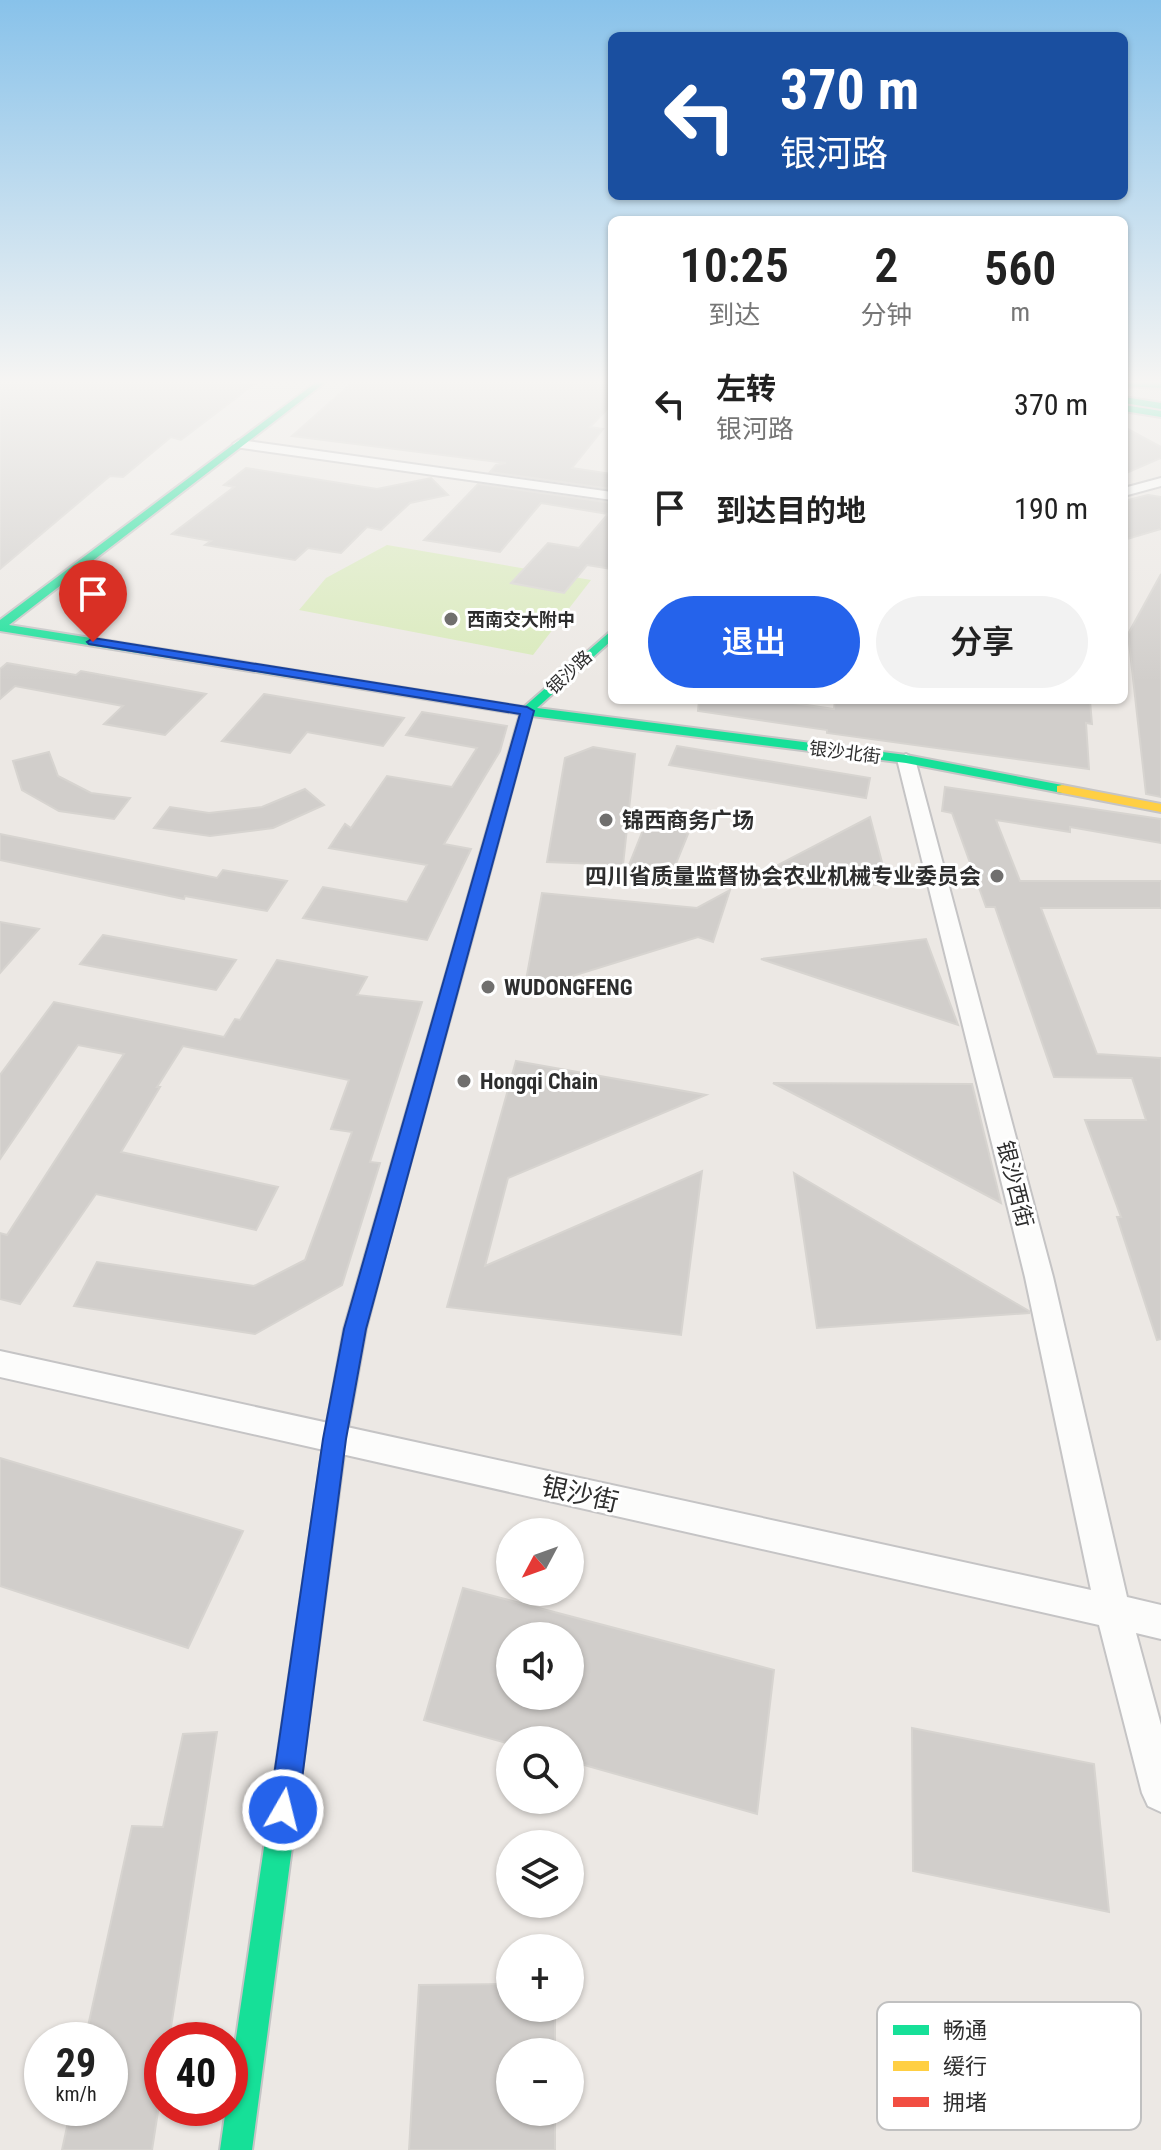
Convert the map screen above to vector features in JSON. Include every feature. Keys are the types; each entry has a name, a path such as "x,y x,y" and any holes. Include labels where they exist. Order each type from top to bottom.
{"main road":[{"path":"13,593 165,481"},
{"path":"0,626 190,481"},
{"name":"银沙北街","path":"0,626 527,711 906,759 1161,808"},
{"name":"银沙路","path":"527,711 608,638"},
{"path":"236,2150 335,1439 355,1329 527,711"}],"street":[{"path":"507,481 608,495"},
{"path":"1128,491 1161,482"},
{"name":"银沙西街","path":"906,759 1039,1277 1113,1612 1161,1793"},
{"name":"银沙街","path":"0,1364 1161,1622"}],"green space":[{"path":"387,545 591,580 533,655 299,610 326,578"}],"building":[{"path":"0,481 104,481 0,569"},
{"path":"229,481 329,481 377,489 415,481 434,481 448,495 410,503 381,530 367,527 341,553 308,548 295,560 205,545 211,541 172,534 234,487 224,485"},
{"path":"557,481 608,481 608,488"},
{"path":"478,484 608,502 608,514 541,503 500,552 424,540"},
{"path":"1148,495 1161,497 1161,529 1128,539 1128,500"},
{"path":"608,514 608,568 587,565 564,593 511,583 548,543 579,548"},
{"path":"1161,574 1161,797 1146,794 1128,634"},
{"path":"7,663 76,675 81,671 206,694 165,735 104,724 123,706 15,686 0,699 0,669"},
{"path":"264,694 404,718 383,746 307,732 290,753 222,741"},
{"path":"699,704 800,704 834,709 835,704 1090,704 1092,724 1086,723 1089,769 827,733 827,730 698,711"},
{"path":"422,712 507,726 500,751 444,844 471,849 427,940 303,918 323,887 407,902 427,865 329,848 345,824 351,828 387,776 452,787 477,748 406,735"},
{"path":"677,746 870,778 866,798 669,765"},
{"name":"锦西商务广场","path":"593,747 635,754 623,865 547,862 565,758"},
{"path":"49,752 58,776 91,793 130,798 114,819 59,811 22,790 13,761"},
{"path":"945,787 1161,819 1161,843 1070,827 1070,832 996,820 1020,881 1161,881 1161,908 1041,908 1097,1054 1161,1058 1161,1339 1157,1340 1117,1217 1121,1217 1085,1120 1146,1120 1132,1078 1054,1077 995,907 986,907 952,813 942,811"},
{"path":"305,789 324,805 273,828 210,836 154,828 170,807 209,813 262,807"},
{"path":"649,815 688,834 675,866 629,865"},
{"path":"870,817 888,885 740,885"},
{"path":"0,834 217,878 223,870 287,881 267,911 185,896 184,899 0,860"},
{"path":"730,890 713,942 698,937 524,991 542,893 697,908"},
{"path":"0,922 39,929 0,973"},
{"path":"103,935 236,960 216,990 80,964"},
{"path":"926,939 958,1025 761,959"},
{"path":"277,960 367,977 357,995 422,1002 370,1162 380,1163 342,1285 255,1334 74,1306 97,1262 254,1286 305,1260 352,1132 331,1129 349,1080 183,1046 121,1152 278,1187 256,1230 96,1194 20,1304 0,1299 0,1233 7,1235 124,1054 78,1045 0,1159 0,1075 54,1002 224,1037 235,1019 240,1020"},
{"path":"516,1061 706,1095 508,1178 485,1266 702,1171 681,1335 447,1307"},
{"path":"773,1083 972,1084 1001,1203 856,1126"},
{"path":"794,1173 1029,1311 1029,1313 817,1328"},
{"path":"0,1458 243,1531 188,1648 0,1586"},
{"path":"463,1588 496,1597 496,1606 531,1606 774,1670 757,1814 584,1765 584,1726 496,1726 496,1740 424,1720"},
{"path":"912,1728 1094,1764 1109,1912 913,1871"},
{"path":"217,1732 172,2022 144,2022 144,2126 156,2126 152,2150 62,2150 67,2126 128,2126 128,2022 89,2022 132,1826 163,1827 183,1734"},
{"path":"496,1984 496,2022 555,2022 555,2038 496,2038 496,2126 555,2126 555,2150 409,2150 419,1985"}],"traffic: fast":[{"path":"0,626 191,481"},
{"path":"0,627 527,711 906,759 1062,789"},
{"path":"527,711 608,638"},
{"path":"460,953 527,711"},
{"path":"236,2150 335,1439 355,1329 375,1256"}],"traffic: slow":[{"path":"1062,789 1161,808"}],"traffic: jam":[{"path":"375,1256 460,953"}],"place":[{"name":"西南交大附中","path":"451,619"},
{"name":"锦西商务广场","path":"606,820"},
{"name":"四川省质量监督协会农业机械专业委员会","path":"997,876"},
{"name":"WUDONGFENG","path":"488,987"},
{"name":"Hongqi Chain","path":"464,1081"}],"route":[{"path":"93,642 527,711 355,1329 335,1439 283,1810"}]}
